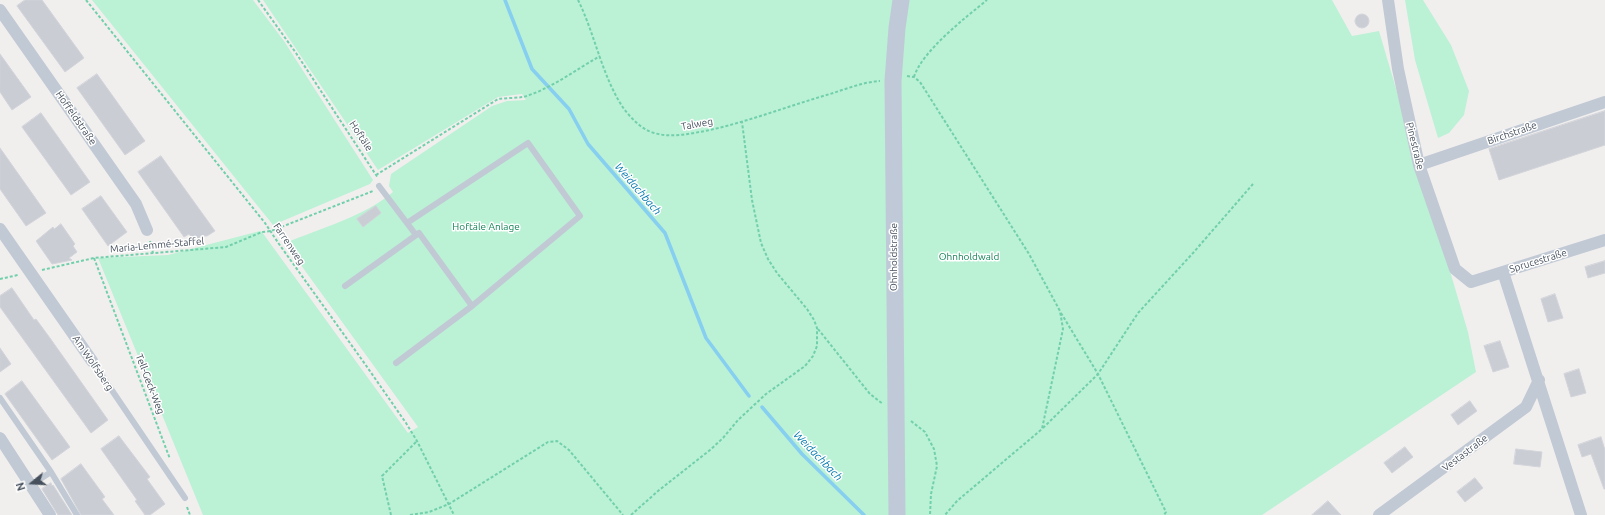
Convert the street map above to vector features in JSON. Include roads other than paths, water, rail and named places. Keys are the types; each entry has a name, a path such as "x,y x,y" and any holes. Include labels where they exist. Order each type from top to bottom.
{"main road":[{"name":"Ohnholdstraße","path":"897,515 893,78 901,0"}],"street":[{"name":"Pinestraße","path":"1388,0 1398,69 1419,165 1455,269 1471,282"},
{"name":"Hoffeldstraße","path":"0,10 136,204 147,230"},
{"name":"Birchstraße","path":"1419,165 1605,102"},
{"name":"Am Wolfsberg","path":"0,229 92,362"},
{"name":"Sprucestraße","path":"1471,282 1605,240"},
{"path":"1503,272 1539,380 1581,515"},
{"name":"Vestastraße","path":"1379,515 1526,407 1539,380"},
{"path":"0,438 50,515"}],"lane":[{"path":"396,363 472,306 580,216 528,143 407,223"},
{"path":"379,186 416,235"},
{"path":"345,286 419,233 472,306"},
{"name":"Am Wolfsberg","path":"92,362 185,498"},
{"path":"0,398 51,472 77,515"},
{"path":"31,485 51,472"}],"waterway":[{"name":"Weidachbach","path":"505,0 532,69 569,109 588,144 665,233 706,338 749,396"},
{"name":"Weidachbach","path":"762,407 802,454 864,515"}],"park label":[{"name":"Hoftäle Anlage","path":"486,227"},
{"name":"Ohnholdwald","path":"969,257"}]}
